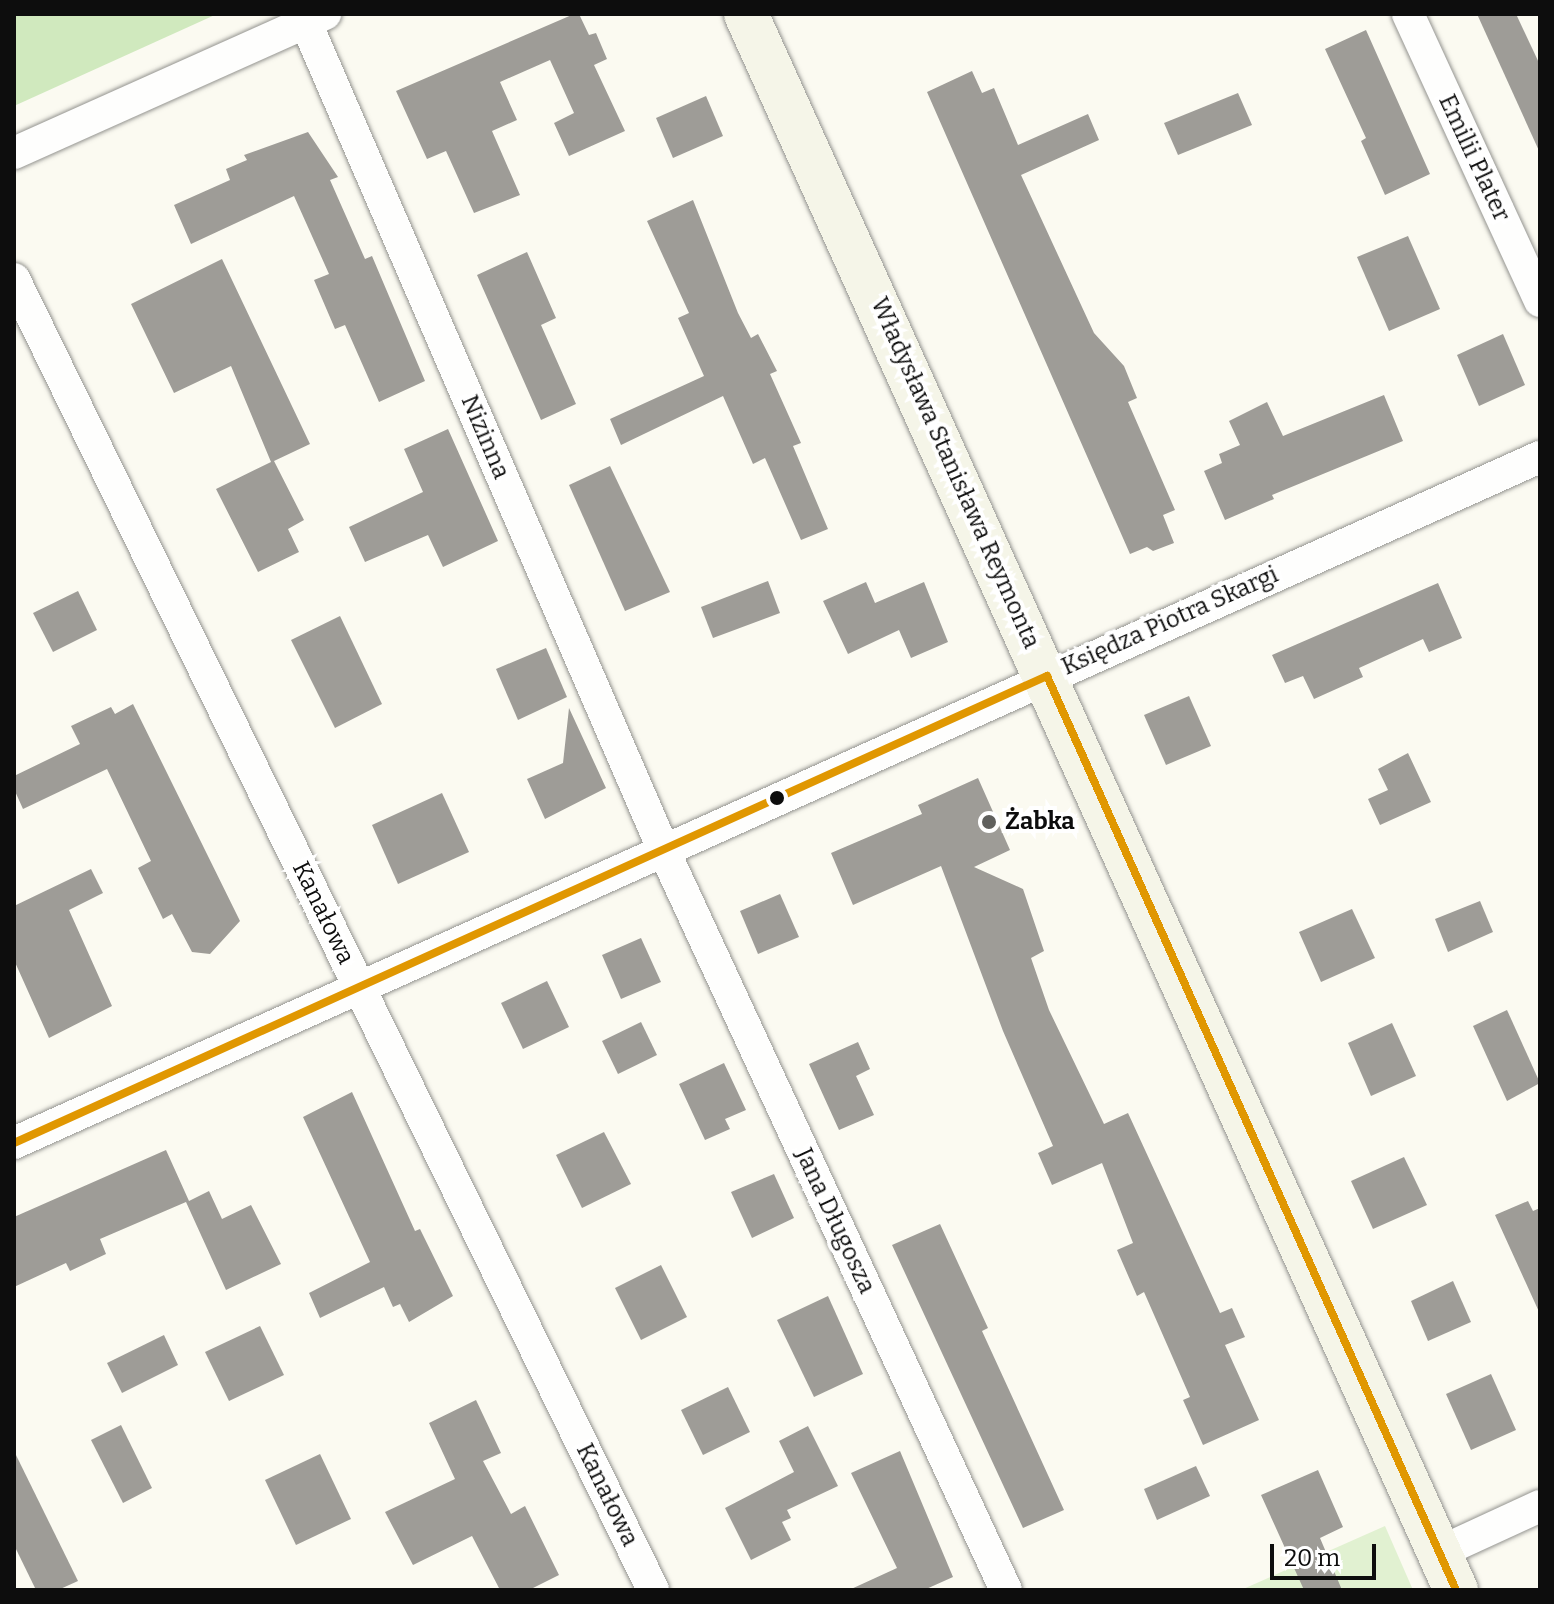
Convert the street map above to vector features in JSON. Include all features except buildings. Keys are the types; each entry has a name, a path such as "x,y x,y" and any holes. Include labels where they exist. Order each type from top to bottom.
{"main road":[{"name":"Władysława Stanisława Reymonta","path":"746,14 1448,1571"}],"street":[{"name":"Emilii Plater","path":"1408,14 1540,301"},
{"path":"14,153 316,18"},
{"name":"Nizinna","path":"316,18 664,851"},
{"name":"Kanałowa","path":"14,279 653,1590"},
{"name":"Księdza Piotra Skargi","path":"14,1143 358,985 664,851 1047,676 1540,457"},
{"name":"Jana Długosza","path":"664,851 1006,1590"},
{"path":"1448,1571 1540,1506"}],"green space":[{"path":"14,14 217,14 14,106"},
{"path":"1385,1526 1413,1590 1241,1590"}],"transit line":[{"path":"1047,676 1456,1590"},
{"path":"14,1143 1047,676"}],"place":[{"name":"Żabka","path":"989,822"}]}
